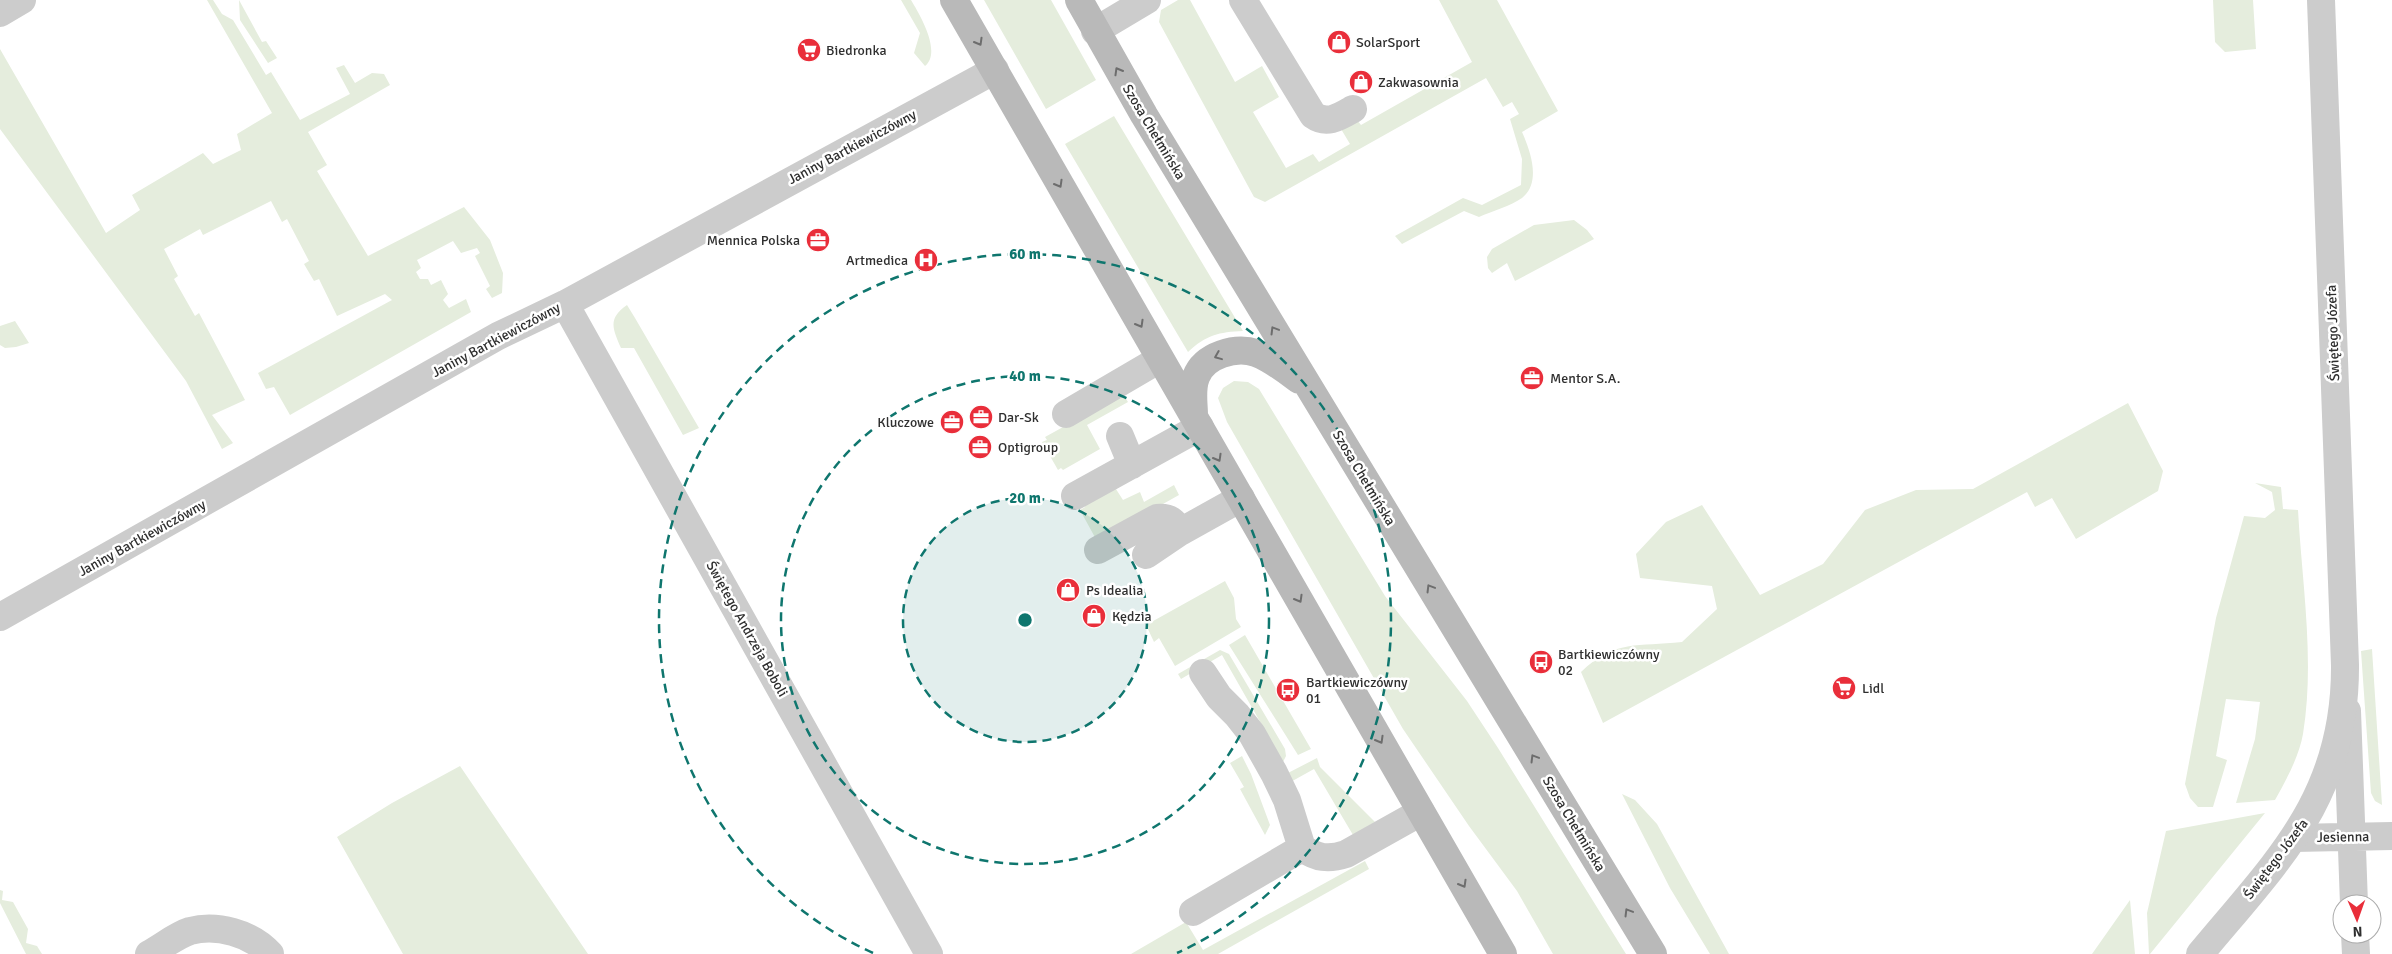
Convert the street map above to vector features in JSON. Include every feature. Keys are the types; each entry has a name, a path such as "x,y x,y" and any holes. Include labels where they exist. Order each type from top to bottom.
{"main road":[{"path":"954,0 1504,954"},
{"name":"Szosa Chełmińska","path":"1079,0 1095,31 1308,387 1653,954"},
{"path":"1197,422 1193,388 1196,375 1211,358 1231,352 1255,353 1282,366 1308,387"}],"street":[{"path":"0,13 22,0"},
{"path":"1095,31 1147,0"},
{"path":"1243,0 1313,115 1318,118 1332,120 1353,109"},
{"name":"Świętego Józefa","path":"2321,0 2354,894"},
{"name":"Janiny Bartkiewiczówny","path":"0,617 498,336 565,304 995,70"},
{"name":"Świętego Andrzeja Boboli","path":"565,304 929,954"},
{"path":"1066,414 1160,359"},
{"path":"1075,496 1132,465 1197,422"},
{"path":"1120,436 1132,465"},
{"path":"1146,555 1180,532 1241,498"},
{"path":"1098,550 1157,518 1166,517 1173,520 1180,532"},
{"name":"Świętego Józefa","path":"2200,954 2294,838 2320,795 2335,753 2343,717 2345,666"},
{"path":"1203,674 1218,697 1237,715 1252,734 1287,800 1302,848 1314,856 1327,858 1341,856 1421,812"},
{"name":"Jesienna","path":"2294,838 2392,836"},
{"path":"1193,912 1302,848"},
{"path":"149,954 189,932 211,929 232,932 252,940 270,954"}],"green space":[{"path":"207,0 213,0 222,14 233,20 266,75 271,72 300,120 350,94 336,68 344,65 355,83 372,73 384,74 390,85 308,132 327,165 317,171 368,256 464,207 490,240 503,273 502,293 492,298 486,289 490,286 475,256 480,253 477,248 461,253 453,241 417,260 421,268 416,272 420,279 428,279 431,285 441,280 448,294 443,300 449,308 466,299 471,312 290,415 274,387 266,389 258,373 392,300 385,294 337,316 319,279 314,281 304,264 309,261 287,219 282,222 271,201 203,235 200,229 164,249 178,276 174,279 195,316 199,313 245,400 212,415 233,443 222,449 186,381 0,129 0,49 106,233 140,210 132,195 203,153 213,164 241,150 237,134 272,113"},
{"path":"239,0 262,42 266,41 277,58 268,63 240,20"},
{"path":"901,0 911,0 928,33 931,52 930,60 925,66 914,53 920,33"},
{"path":"984,0 1051,0 1096,80 1046,109"},
{"path":"1178,0 1190,0 1235,82 1262,66 1279,97 1253,112 1286,168 1313,154 1319,162 1350,144 1341,129 1357,120 1361,125 1472,62 1439,0 1497,0 1558,111 1522,132 1531,157 1533,175 1528,191 1518,201 1479,217 1464,211 1402,244 1395,236 1463,198 1482,205 1521,185 1522,159 1510,119 1519,114 1512,102 1503,107 1486,78 1265,202 1254,197 1159,22 1161,10"},
{"path":"2213,0 2253,0 2256,49 2225,52 2215,42"},
{"path":"1114,116 1243,331 1227,332 1207,338 1188,352 1065,144"},
{"path":"1574,220 1587,230 1594,239 1515,281 1507,263 1492,273 1488,268 1487,257 1492,249 1534,225"},
{"path":"627,305 699,428 683,435 634,348 621,348 614,330 614,320 616,315"},
{"path":"15,321 29,343 5,348 0,345 0,326"},
{"path":"1234,381 1248,382 1259,389 1385,596 1467,701 1626,954 1553,954 1517,891 1469,826 1403,729 1227,422 1218,398 1223,388"},
{"path":"1123,394 1128,402 1087,425 1100,449 1063,470 1061,468 1058,470 1042,442 1047,440 1045,437"},
{"path":"2128,403 2163,471 2158,491 2076,539 2052,498 2035,507 2027,492 1603,723 1581,672 1593,661 1616,649 1628,646 1682,642 1717,609 1712,586 1640,578 1636,554 1666,522 1702,505 1760,595 1823,564 1865,510 1916,490 1973,489"},
{"path":"2255,483 2281,487 2283,509 2298,510 2308,650 2308,678 2303,734 2295,760 2275,800 2236,803 2255,739 2260,702 2226,699 2216,756 2227,760 2213,807 2198,807 2190,798 2185,784 2216,618 2244,516 2265,518 2275,510 2272,492"},
{"path":"1174,485 1179,495 1097,541 1080,510 1085,507 1084,504 1114,486 1123,500 1140,492 1144,502"},
{"path":"1225,581 1234,598 1236,619 1241,627 1175,666 1159,638 1154,642 1146,625"},
{"path":"1245,635 1311,749 1298,755 1229,645"},
{"path":"2372,649 2382,805 2375,801 2371,793 2361,651"},
{"path":"1220,650 1229,654 1285,749 1286,756 1283,762 1222,655 1181,679 1178,674"},
{"path":"1242,756 1251,774 1270,825 1265,835 1240,789 1244,787 1230,763"},
{"path":"1317,758 1320,767 1375,822 1353,835 1314,769 1287,784 1286,774"},
{"path":"460,766 588,954 403,954 337,837 392,803"},
{"path":"1622,794 1635,800 1657,824 1729,954 1710,954 1670,888"},
{"path":"2265,813 2149,954 2147,913 2166,831"},
{"path":"1365,861 1369,869 1218,954 1131,954 1186,922 1203,950"},
{"path":"0,890 3,891 2,900 13,902 28,929 26,943 37,946 42,954 26,954 0,903"},
{"path":"2130,900 2135,954 2092,954"}],"place":[{"name":"SolarSport","path":"1339,42"},
{"name":"Biedronka","path":"809,50"},
{"name":"Zakwasownia","path":"1361,82"},
{"name":"Mennica Polska","path":"818,240"},
{"name":"Artmedica","path":"926,260"},
{"name":"Mentor S.A.","path":"1532,378"},
{"name":"Dar-Sk","path":"981,417"},
{"name":"Kluczowe","path":"952,422"},
{"name":"Optigroup","path":"980,447"},
{"name":"Ps Idealia","path":"1068,590"},
{"name":"Kędzia","path":"1094,616"},
{"name":"Bartkiewiczówny 02","path":"1541,662"},
{"name":"Lidl","path":"1844,688"},
{"name":"Bartkiewiczówny 01","path":"1288,690"}]}
